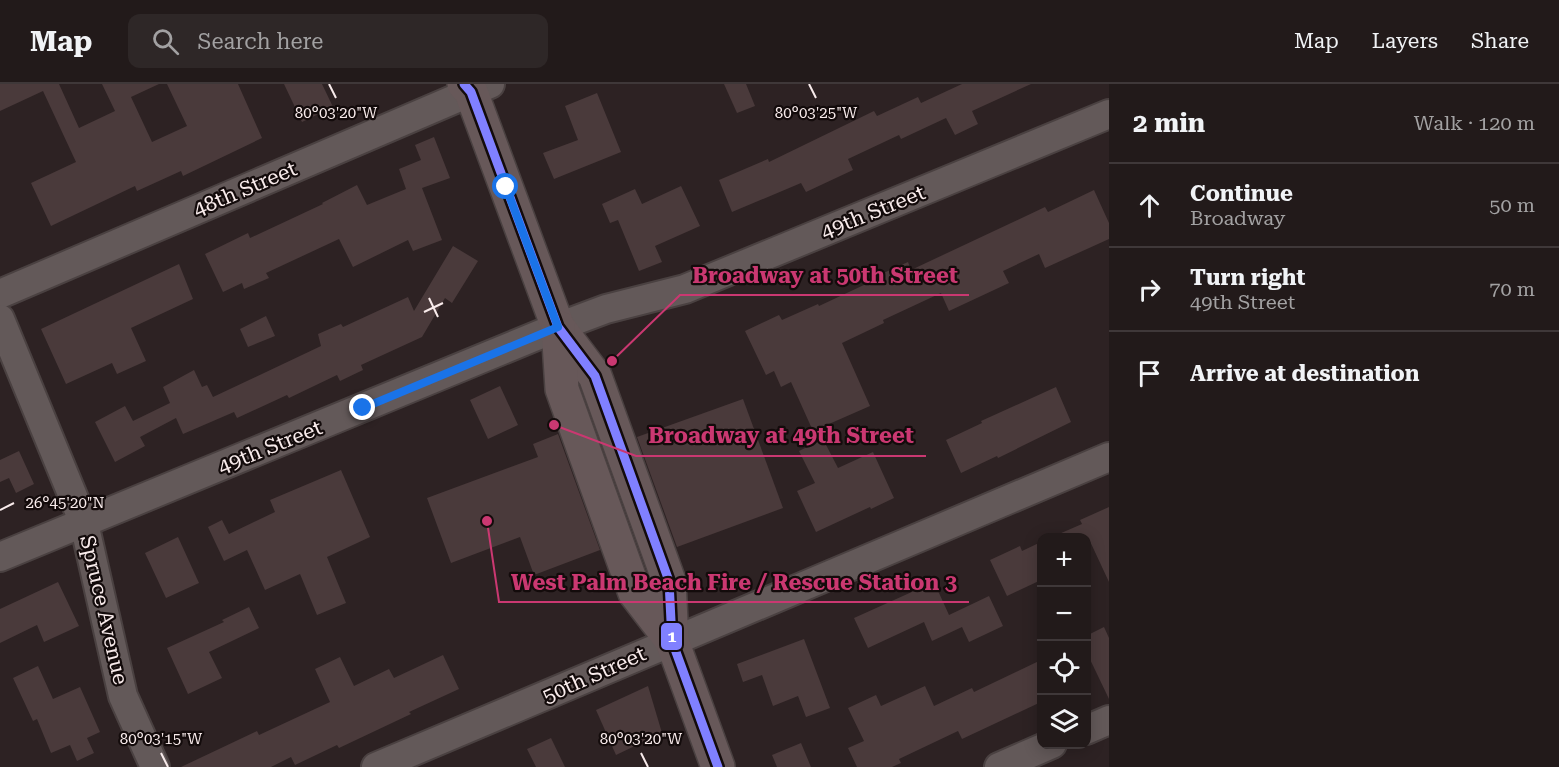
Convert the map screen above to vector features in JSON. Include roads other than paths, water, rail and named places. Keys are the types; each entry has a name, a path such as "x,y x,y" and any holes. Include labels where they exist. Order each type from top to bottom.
{"main road":[{"path":"474,86 558,327 562,389 635,593 672,641 718,767"}],"street":[{"name":"48th Street","path":"0,294 474,86"},
{"name":"49th Street","path":"0,557 558,327 606,309 686,289 1109,114"},
{"name":"Spruce Avenue","path":"0,319 84,523 123,696 155,767"},
{"name":"50th Street","path":"376,767 1109,457"},
{"path":"1091,728 1109,720"},
{"path":"999,767 1040,749"}],"place":[{"name":"Broadway at 50th Street","path":"612,361"},
{"name":"Broadway at 49th Street","path":"554,425"},
{"name":"West Palm Beach Fire / Rescue Station 3","path":"487,521"}]}
